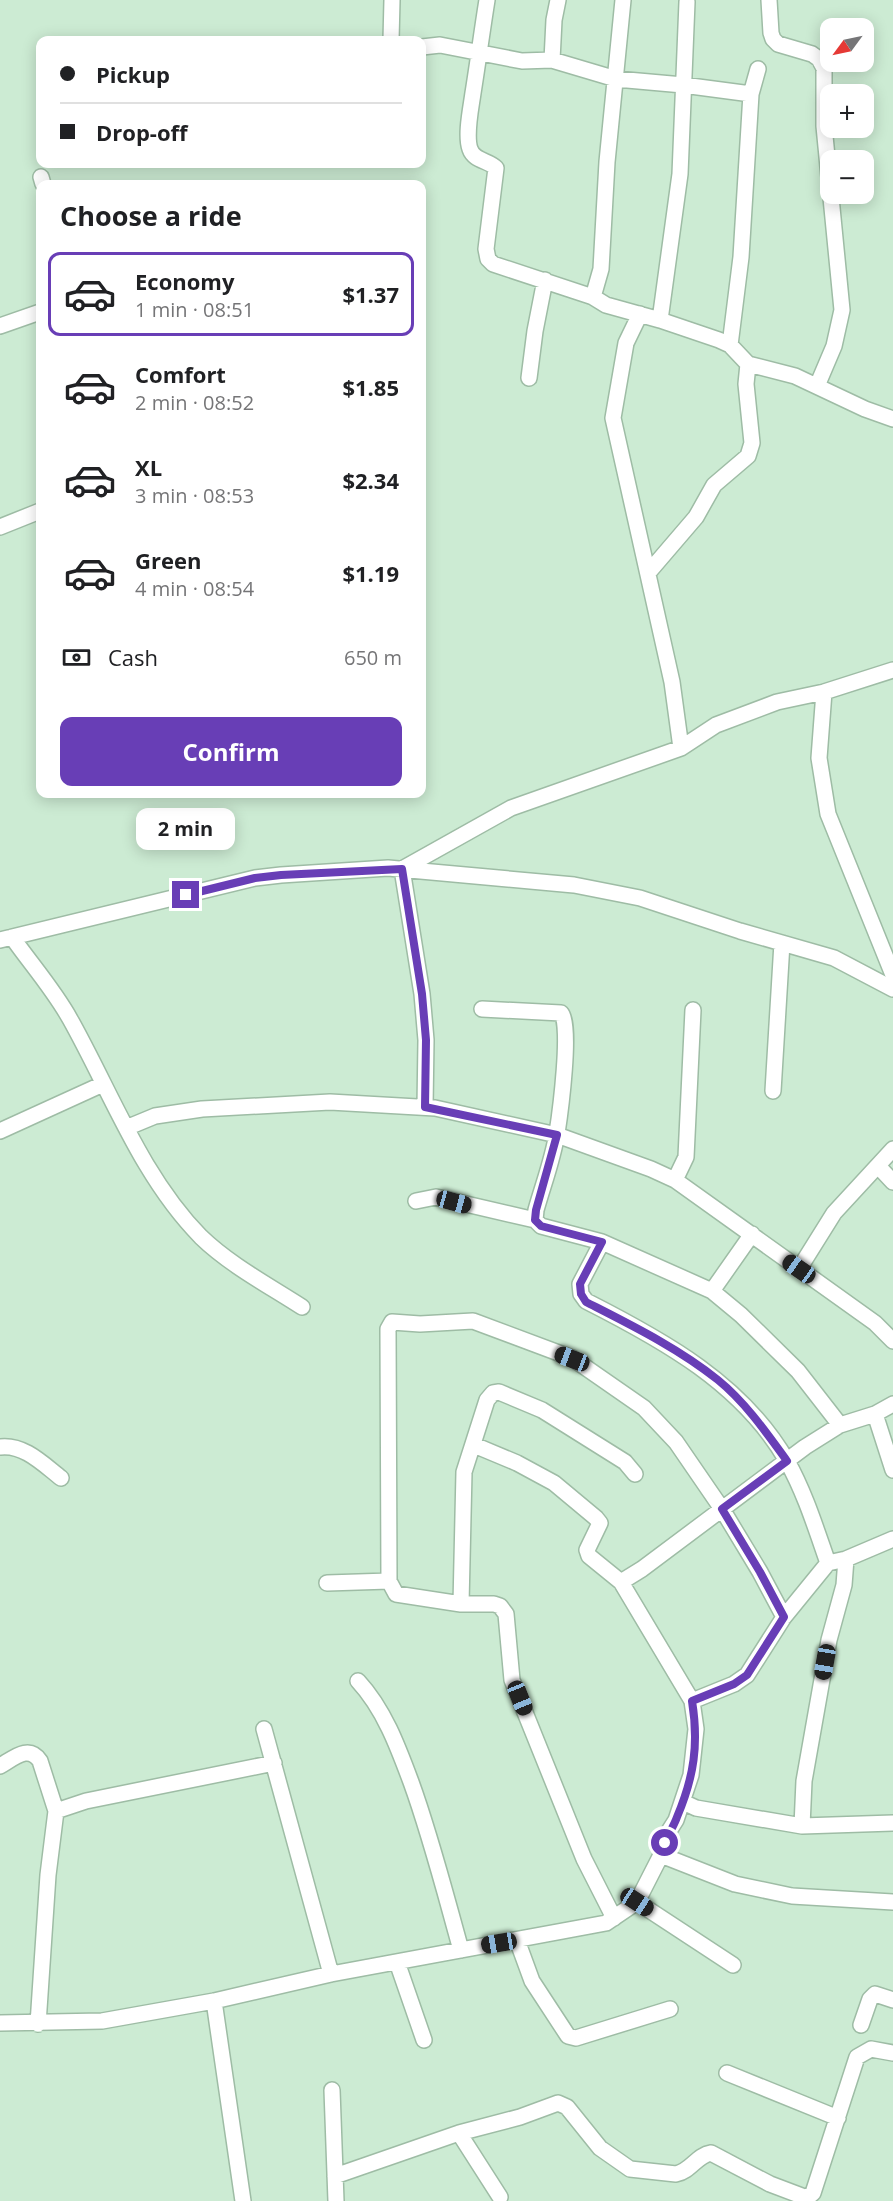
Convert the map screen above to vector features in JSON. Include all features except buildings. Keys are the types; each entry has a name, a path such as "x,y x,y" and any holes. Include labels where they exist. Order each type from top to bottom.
{"street":[{"path":"391,36 392,0"},
{"path":"487,0 469,123 470,148 476,158 491,163 496,168 486,249 488,259 493,264 593,297 606,305 660,320 730,345 748,364 795,376 865,409 893,419"},
{"path":"552,60 554,20 558,0"},
{"path":"593,297 601,269 607,162 623,0"},
{"path":"769,0 773,39 778,44 812,54 819,59 824,68 824,126 842,310 834,346 817,386"},
{"path":"660,320 680,174 687,2"},
{"path":"426,47 440,45 522,61 552,60 616,80 683,85 751,94"},
{"path":"730,345 741,257 751,94 758,69"},
{"path":"529,378 545,280"},
{"path":"0,326 36,313"},
{"path":"640,314 626,344 613,418 672,682 681,748"},
{"path":"648,573 696,517 714,485 748,456 752,443 746,384 748,364"},
{"path":"0,527 36,513"},
{"path":"402,869 511,808 681,748 716,725 777,702 824,692 893,670"},
{"path":"824,692 819,758 828,814 893,975"},
{"path":"402,869 422,994 426,1040 425,1107"},
{"path":"302,1307 222,1255 202,1237 155,1178 126,1128 69,1018 6,939 255,878 402,869 574,885 640,898 834,958 893,989"},
{"path":"773,1091 782,943"},
{"path":"482,1009 561,1013 564,1016 566,1025 563,1081 557,1135 535,1220"},
{"path":"675,1180 686,1157 693,1010"},
{"path":"0,1131 103,1084"},
{"path":"126,1128 155,1116 202,1109 330,1102 425,1107 557,1135 675,1180 875,1323 893,1341"},
{"path":"799,1269 834,1213 893,1149"},
{"path":"878,1166 893,1182"},
{"path":"416,1201 436,1197 535,1220 541,1226 602,1242 712,1291 741,1315 798,1371 840,1425"},
{"path":"712,1291 752,1234"},
{"path":"602,1242 580,1284 581,1294 586,1302 638,1328 718,1380 759,1422 787,1461 806,1501 828,1563"},
{"path":"614,1918 584,1859 512,1680 504,1610 494,1604 461,1604 396,1594 389,1581 388,1329 392,1322 420,1324 473,1321 572,1359 644,1408 676,1442 722,1509 784,1617"},
{"path":"461,1604 464,1472 487,1400 493,1393 499,1392 542,1410 625,1462 635,1474"},
{"path":"621,1582 840,1425 875,1414 893,1404"},
{"path":"875,1414 893,1470"},
{"path":"0,2023 102,2021 214,2001 331,1974 606,1923 637,1902 661,1856 669,1831 683,1802 691,1775 696,1729 692,1701 621,1582 590,1556 587,1550 600,1523 596,1518 554,1483 517,1463 474,1445"},
{"path":"0,1447 9,1446 21,1449 61,1478"},
{"path":"692,1701 734,1684 747,1675 784,1617 828,1563 846,1559 893,1539"},
{"path":"802,1826 804,1781 830,1640 844,1585 846,1559"},
{"path":"327,1583 389,1581"},
{"path":"358,1681 397,1743 427,1825 461,1950"},
{"path":"264,1729 331,1974"},
{"path":"0,1766 28,1752 35,1754 40,1761 56,1811 48,1875 38,2024"},
{"path":"56,1811 86,1801 274,1763"},
{"path":"683,1802 696,1808 802,1826 893,1823"},
{"path":"661,1856 735,1884 792,1896 893,1902"},
{"path":"637,1902 733,1965"},
{"path":"517,1940 532,1981 568,2036 576,2038 670,2009"},
{"path":"397,1962 424,2040"},
{"path":"861,2025 870,1999 875,1994 893,2000"},
{"path":"214,2001 243,2201"},
{"path":"335,2176 459,2133 520,2117 558,2103 563,2104 600,2148 630,2169 676,2174 684,2172 704,2154 711,2153 770,2184 807,2198 813,2193 857,2057 871,2049 893,2053"},
{"path":"727,2073 838,2118"},
{"path":"332,2090 336,2201"},
{"path":"459,2133 500,2198"}],"route":[{"path":"186,895 255,878 388,868 402,869 422,994 426,1040 425,1107 557,1135 535,1220 541,1226 602,1242 580,1284 581,1294 586,1302 638,1328 718,1380 759,1422 787,1461 722,1509 784,1617 747,1675 734,1684 692,1701 696,1729 691,1775 676,1820 665,1843"}]}
